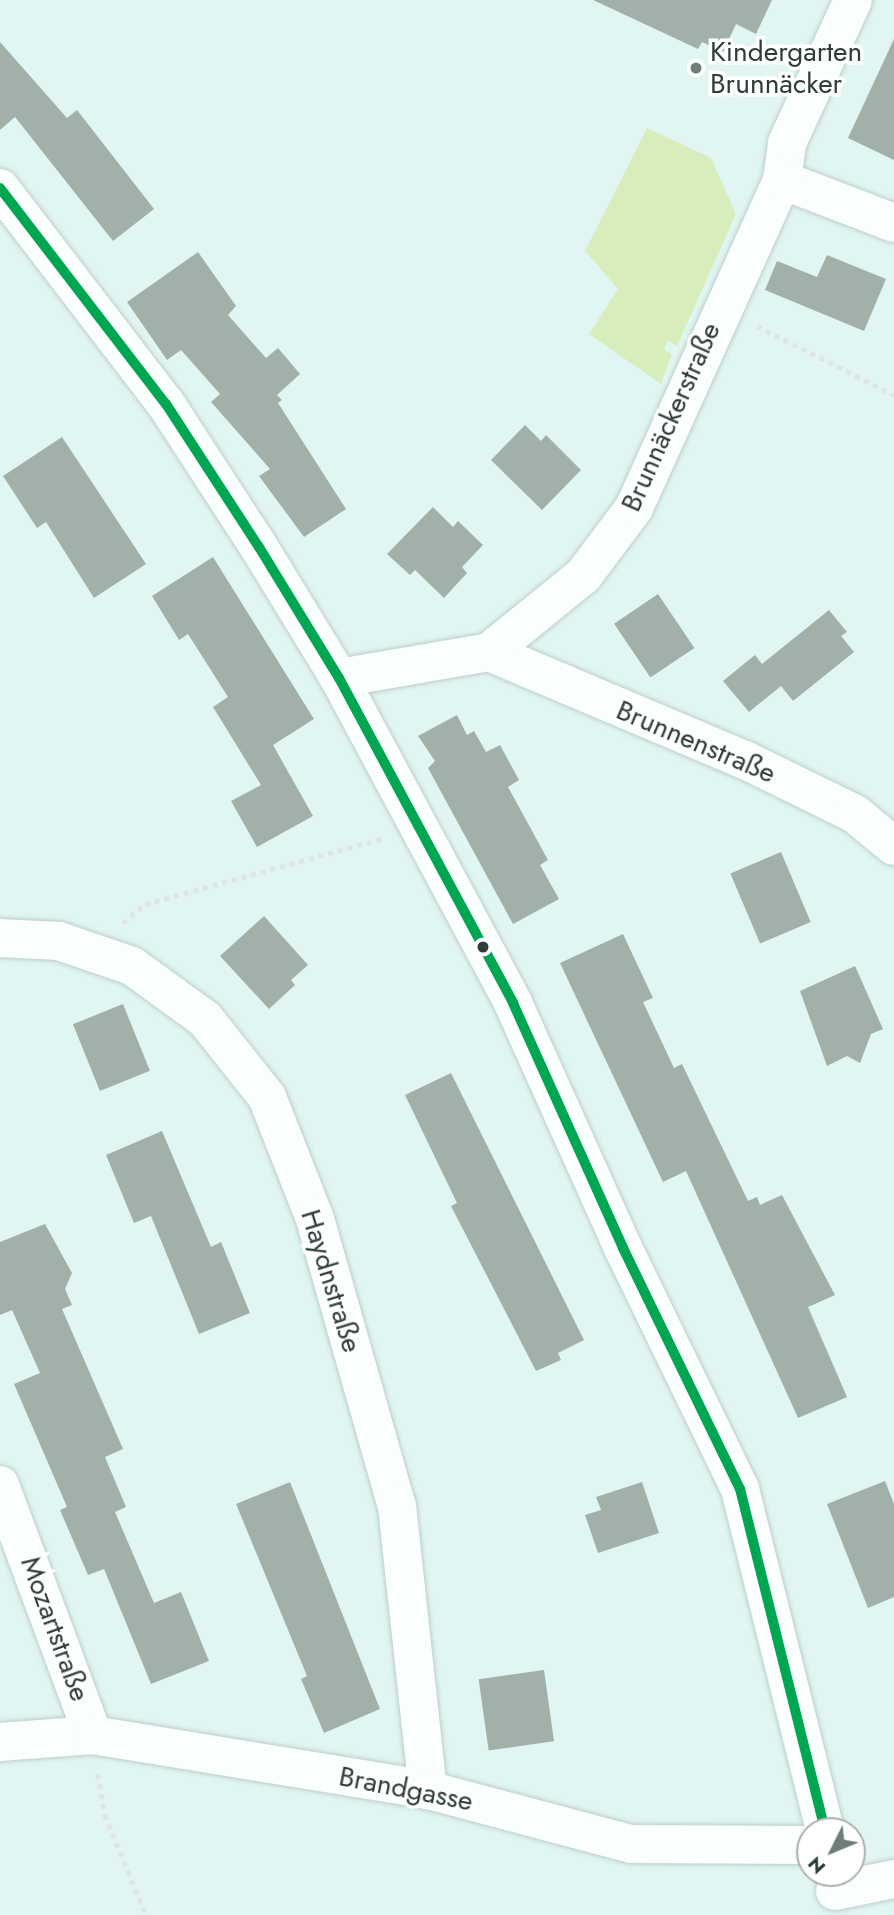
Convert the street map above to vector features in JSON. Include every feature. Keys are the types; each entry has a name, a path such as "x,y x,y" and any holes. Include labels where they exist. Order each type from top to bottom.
{"street":[{"name":"Brunnäckerstraße","path":"339,678 489,652 583,576 634,508 721,307 782,180 787,143 853,0"},
{"path":"782,180 894,223"},
{"path":"0,188 166,404 339,678 513,1003 623,1248 740,1489 822,1817"},
{"name":"Brunnenstraße","path":"489,652 745,760 855,814 894,846"},
{"name":"Haydnstraße","path":"0,938 59,941 132,966 205,1019 271,1108 315,1219 397,1506 428,1790"},
{"name":"Mozartstraße","path":"0,1485 93,1735"},
{"name":"Brandgasse","path":"0,1742 93,1735 428,1790 631,1844 796,1844"},
{"path":"835,1893 894,1879"}],"path":[{"path":"721,307 894,395"},
{"path":"91,952 145,904 420,828"},
{"path":"93,1735 104,1815 146,1915"}],"green space":[{"path":"647,128 711,158 736,214 677,346 668,341 664,350 672,354 661,384 589,334 618,289 585,251"}],"building":[{"path":"593,0 772,0 756,34 736,24 723,52 702,42 698,49"},
{"path":"894,39 894,160 848,138"},
{"path":"0,42 67,118 77,110 154,209 113,241 15,117 0,130"},
{"path":"198,252 236,306 228,315 266,358 278,348 300,374 277,395 282,400 278,403 346,509 304,537 259,476 270,469 211,402 220,394 181,350 167,360 127,302"},
{"path":"827,255 886,279 864,331 765,290 777,261 817,277"},
{"path":"525,425 541,441 546,435 581,470 542,510 491,460"},
{"path":"62,437 146,564 94,598 46,522 37,528 3,476"},
{"path":"433,507 453,527 458,521 483,545 462,567 467,573 444,598 415,570 410,575 387,554"},
{"path":"213,557 314,719 273,745 313,816 257,847 231,801 261,785 213,707 228,697 188,634 179,640 152,596"},
{"path":"658,594 694,648 650,678 614,624"},
{"path":"829,610 847,632 841,636 854,652 793,701 781,686 749,712 723,681 755,655 762,664"},
{"path":"457,715 467,735 474,731 486,752 500,745 519,780 508,787 548,860 540,865 559,899 513,924 428,768 435,761 418,736"},
{"path":"781,852 811,922 760,943 730,873"},
{"path":"264,916 308,965 291,980 295,985 269,1009 220,956"},
{"path":"623,934 653,998 643,1002 674,1068 682,1064 748,1201 757,1197 760,1205 782,1195 835,1295 808,1307 847,1397 798,1418 686,1171 663,1182 560,963"},
{"path":"855,966 883,1029 871,1034 860,1063 847,1056 827,1066 800,991"},
{"path":"123,1004 150,1071 100,1091 73,1024"},
{"path":"451,1073 584,1340 558,1353 561,1360 536,1371 451,1206 457,1203 405,1095"},
{"path":"162,1131 211,1247 221,1242 250,1313 199,1334 151,1216 134,1223 106,1155"},
{"path":"45,1224 72,1273 65,1289 72,1305 62,1309 123,1449 105,1457 126,1507 115,1512 154,1603 181,1592 209,1661 151,1684 104,1569 88,1575 60,1510 67,1507 14,1384 40,1373 12,1310 0,1315 0,1242"},
{"path":"885,1481 894,1504 894,1597 868,1608 827,1504"},
{"path":"290,1482 380,1709 324,1733 301,1679 307,1676 236,1504"},
{"path":"642,1482 659,1533 598,1553 585,1515 601,1510 596,1497"},
{"path":"544,1670 554,1741 489,1750 479,1679"}],"transit line":[{"path":"0,188 166,404 259,547 339,678 513,1003 623,1248 740,1489 822,1817"}],"place":[{"name":"Kindergarten Brunnäcker","path":"696,68"}]}
